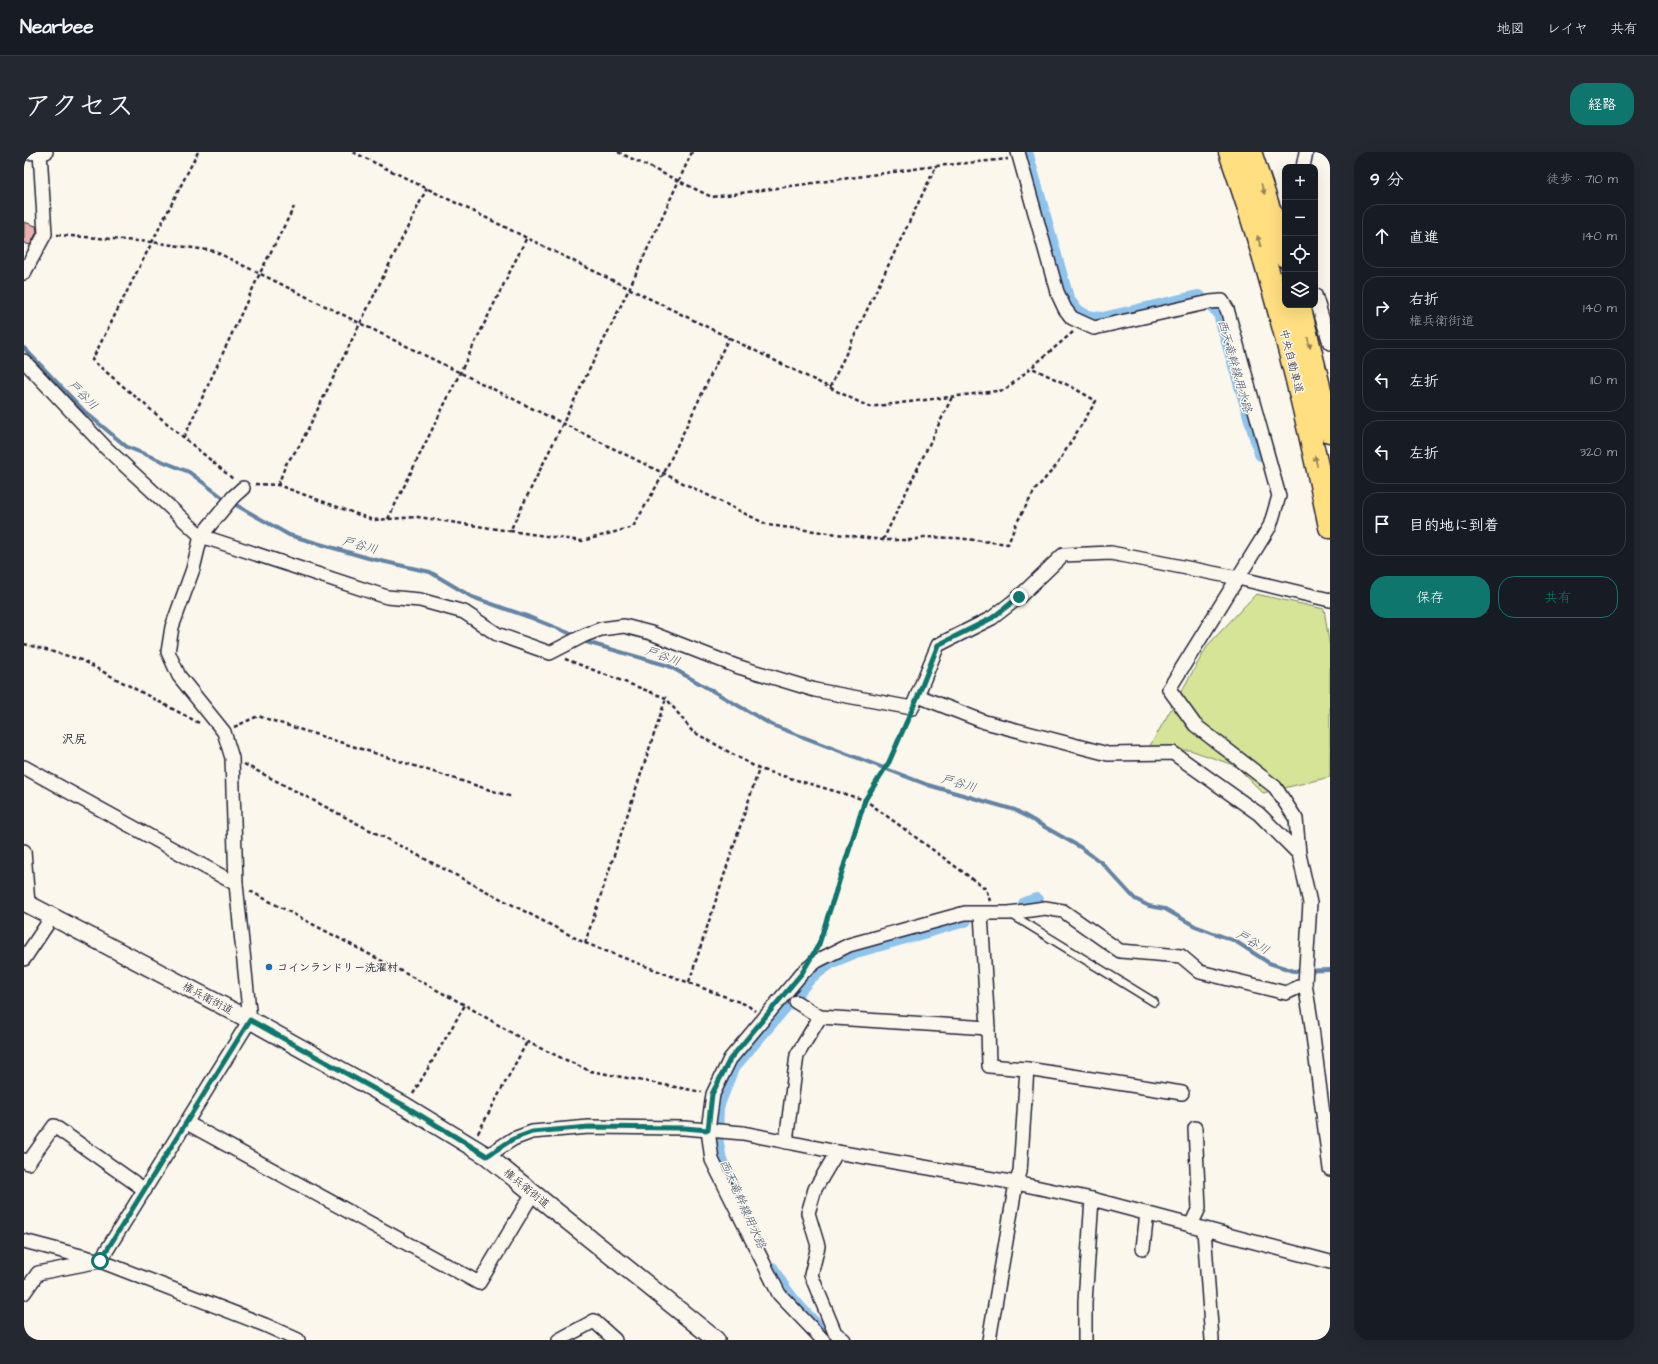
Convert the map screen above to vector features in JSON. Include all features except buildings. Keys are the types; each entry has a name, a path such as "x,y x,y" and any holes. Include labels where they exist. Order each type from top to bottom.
{"highway":[{"name":"中央自動車道","path":"1230,152 1271,278 1313,449 1330,527"},
{"path":"1250,152 1282,247"},
{"name":"中央自動車道","path":"1300,308 1330,431"}],"street":[{"path":"24,153 42,152 45,234 26,266"},
{"path":"1304,164 1306,152"},
{"path":"1019,155 1057,292 1065,309 1072,318 1094,328 1210,302 1222,301 1227,309 1279,496 1270,526 1170,689 1195,725 1275,787 1296,819 1299,854 1310,903 1305,982 1330,1169"},
{"path":"1318,305 1330,343"},
{"path":"24,361 106,448 201,536 387,596 420,600 464,612 497,634 550,653 572,641 601,629 624,626 652,633 736,666 814,690 915,702 1108,754 1173,753 1259,814 1299,854"},
{"path":"24,1293 38,1273 100,1261 250,1020 236,884 232,758 224,732 179,676 168,652 172,627 192,569 201,536 233,497 243,488"},
{"path":"915,702 938,645 992,618 1019,597 1063,554 1111,553 1238,578 1330,600"},
{"path":"24,767 236,884"},
{"path":"24,851 26,903"},
{"name":"権兵衛街道","path":"26,903 250,1020 405,1106 487,1156 712,1338"},
{"path":"823,1340 778,1294 712,1160 708,1130 712,1094 730,1059 802,973 817,961 850,945 965,913 1009,913 1045,908 1063,911 1120,951 1180,956 1200,972 1286,993 1305,982"},
{"path":"980,914 988,1028 989,1066 1027,1069 1182,1093"},
{"path":"24,959 52,917"},
{"path":"796,1002 820,1017 988,1028"},
{"path":"786,1142 797,1055 820,1017"},
{"path":"988,1340 1016,1183 1020,1172 1027,1069"},
{"path":"187,1123 479,1283 533,1193"},
{"path":"24,1160 28,1163 54,1126 145,1190"},
{"path":"487,1156 513,1139 532,1132 589,1127 684,1128 743,1133 837,1152 1016,1183 1092,1199 1191,1225 1204,1230 1330,1262"},
{"path":"1191,1225 1199,1208 1195,1128"},
{"path":"837,1152 815,1189 808,1213 818,1246 811,1275 835,1333 844,1340"},
{"path":"1084,1340 1092,1199"},
{"path":"1143,1248 1147,1213"},
{"path":"1204,1230 1212,1340"},
{"path":"24,1241 100,1261 266,1324 298,1340"},
{"path":"559,1340 594,1321 615,1340"}],"lane":[{"path":"1009,913 1154,1002"}],"path":[{"path":"198,152 92,360 243,488 258,483 278,485 373,520 418,517 582,541 633,527 664,473 729,337"},
{"path":"353,152 869,407 1005,390 1083,324"},
{"path":"618,152 712,197 1019,155"},
{"path":"510,530 629,289 692,152"},
{"path":"830,387 936,166"},
{"path":"278,485 286,464 300,445 427,188"},
{"path":"184,437 260,273 294,207"},
{"path":"45,234 152,242 214,251 462,372 768,525 883,540 913,540 924,537 957,538 1008,544 1016,524 1035,490 1056,466 1096,401 1072,387 1032,368"},
{"path":"387,520 462,372 527,238"},
{"path":"883,540 952,397"},
{"path":"24,644 79,659 204,726"},
{"path":"550,653 666,698 692,731 759,769 865,800 986,890 990,902 1009,913"},
{"path":"585,943 666,698"},
{"path":"816,950 865,800 889,762 915,702"},
{"path":"224,732 258,716 512,797"},
{"path":"232,758 585,943 747,1005 763,1018"},
{"path":"689,982 759,769"},
{"path":"236,884 465,1005 527,1042 590,1071 712,1094"},
{"path":"405,1106 465,1005"},
{"path":"471,1146 527,1042"}],"green space":[{"path":"1256,594 1324,609 1330,648 1330,777 1263,793 1236,766 1190,750 1147,751 1208,645"}],"waterway":[{"name":"西天竜幹線用水路","path":"1026,152 1067,298 1070,303 1074,308 1086,316 1103,319 1198,297 1219,311 1261,454"},
{"name":"戸谷川","path":"24,348 84,411 127,447 189,472 222,497 289,535 368,558 430,572 472,597 529,617 569,633 586,642 669,666 772,725 928,785 1015,810 1080,847 1102,863 1135,899 1149,906 1165,909 1195,926 1235,941 1269,963 1294,971 1330,970"},
{"name":"西天竜幹線用水路","path":"1025,904 1037,900"},
{"name":"西天竜幹線用水路","path":"734,1191 720,1160 716,1138 717,1107 732,1068 748,1049 811,976 832,961 856,951 965,920"},
{"name":"西天竜幹線用水路","path":"772,1269 791,1299 816,1325 834,1340"}],"place":[{"name":"コインランドリー洗濯村","path":"269,967"}],"district":[{"name":"沢尻","path":"74,739"}],"route":[{"path":"100,1261 250,1020 405,1106 487,1156 513,1139 532,1132 589,1127 684,1128 708,1130 712,1094 730,1059 802,973 819,944 865,800 889,762 918,696 938,645 992,618 1019,597"}]}
